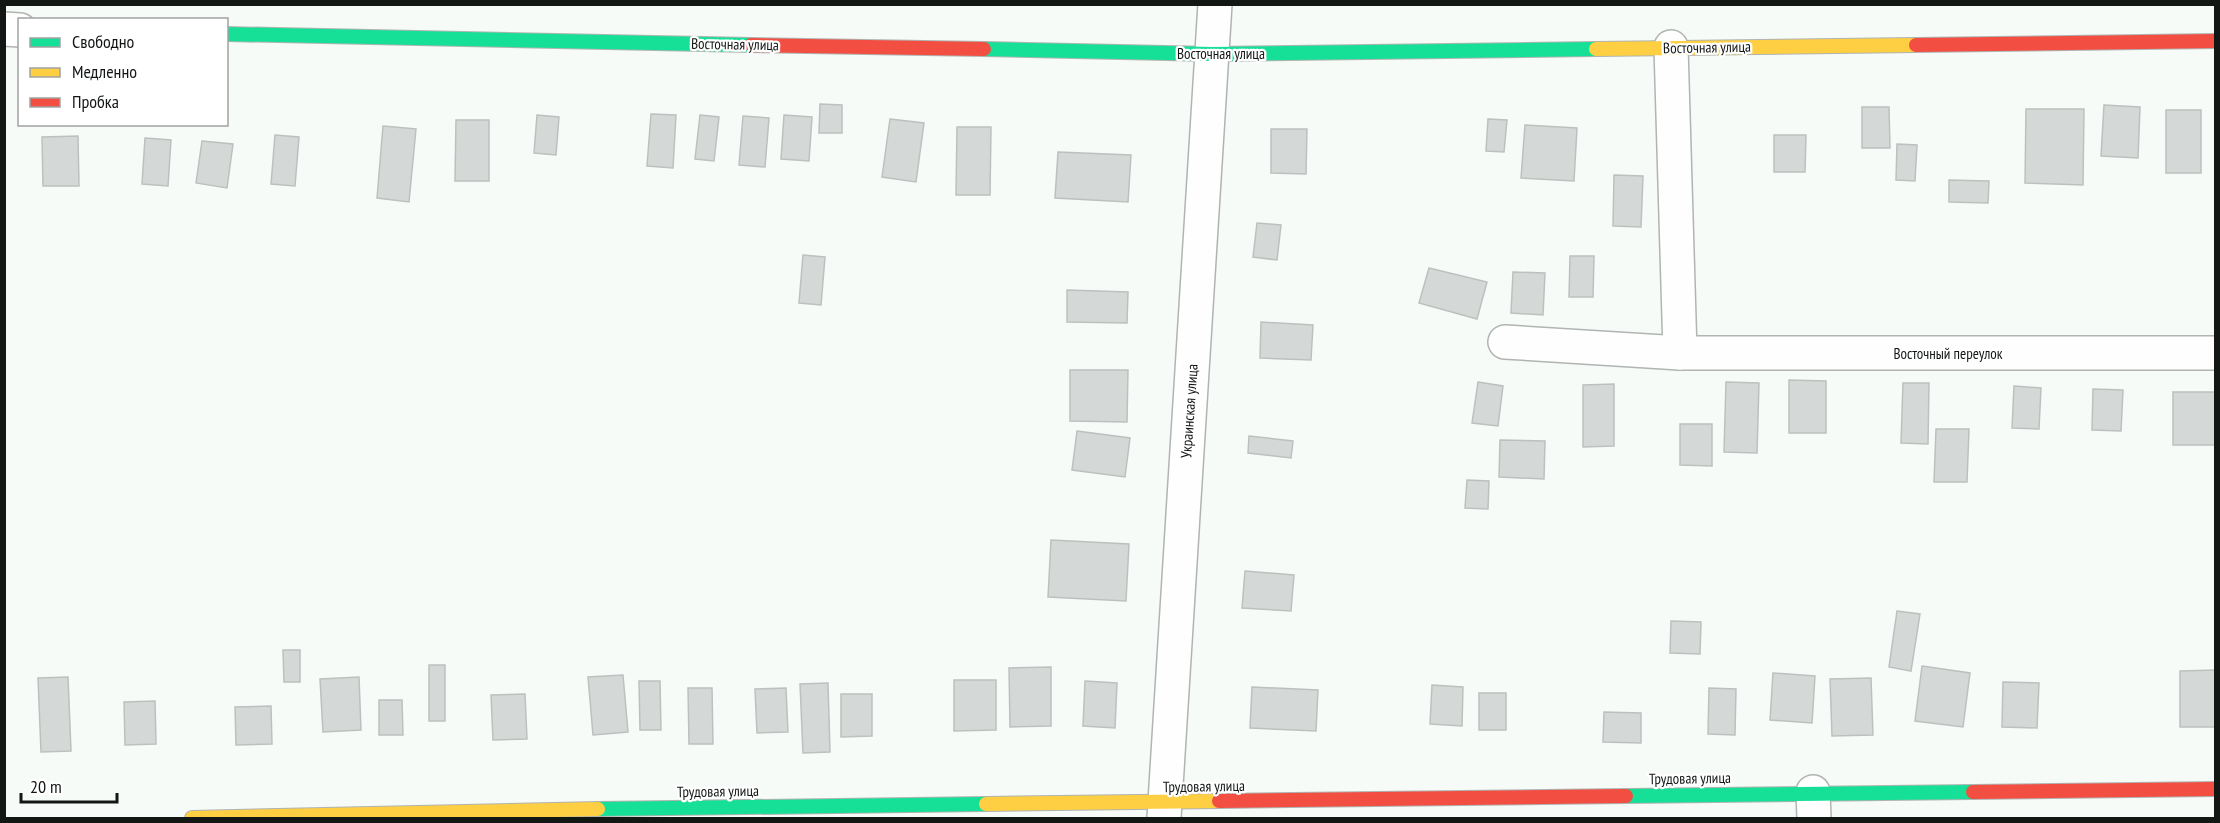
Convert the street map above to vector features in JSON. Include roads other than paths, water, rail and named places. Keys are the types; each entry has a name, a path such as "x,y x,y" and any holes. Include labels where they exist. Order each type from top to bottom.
{"street":[{"name":"Украинская улица","path":"1164,811 1215,4"},
{"name":"Восточная улица","path":"228,34 1212,54 2216,41"},
{"path":"1671,47 1680,353"},
{"name":"Восточный переулок","path":"1505,342 1680,353 2216,353"},
{"name":"Трудовая улица","path":"192,819 1813,805 2216,789"}]}
